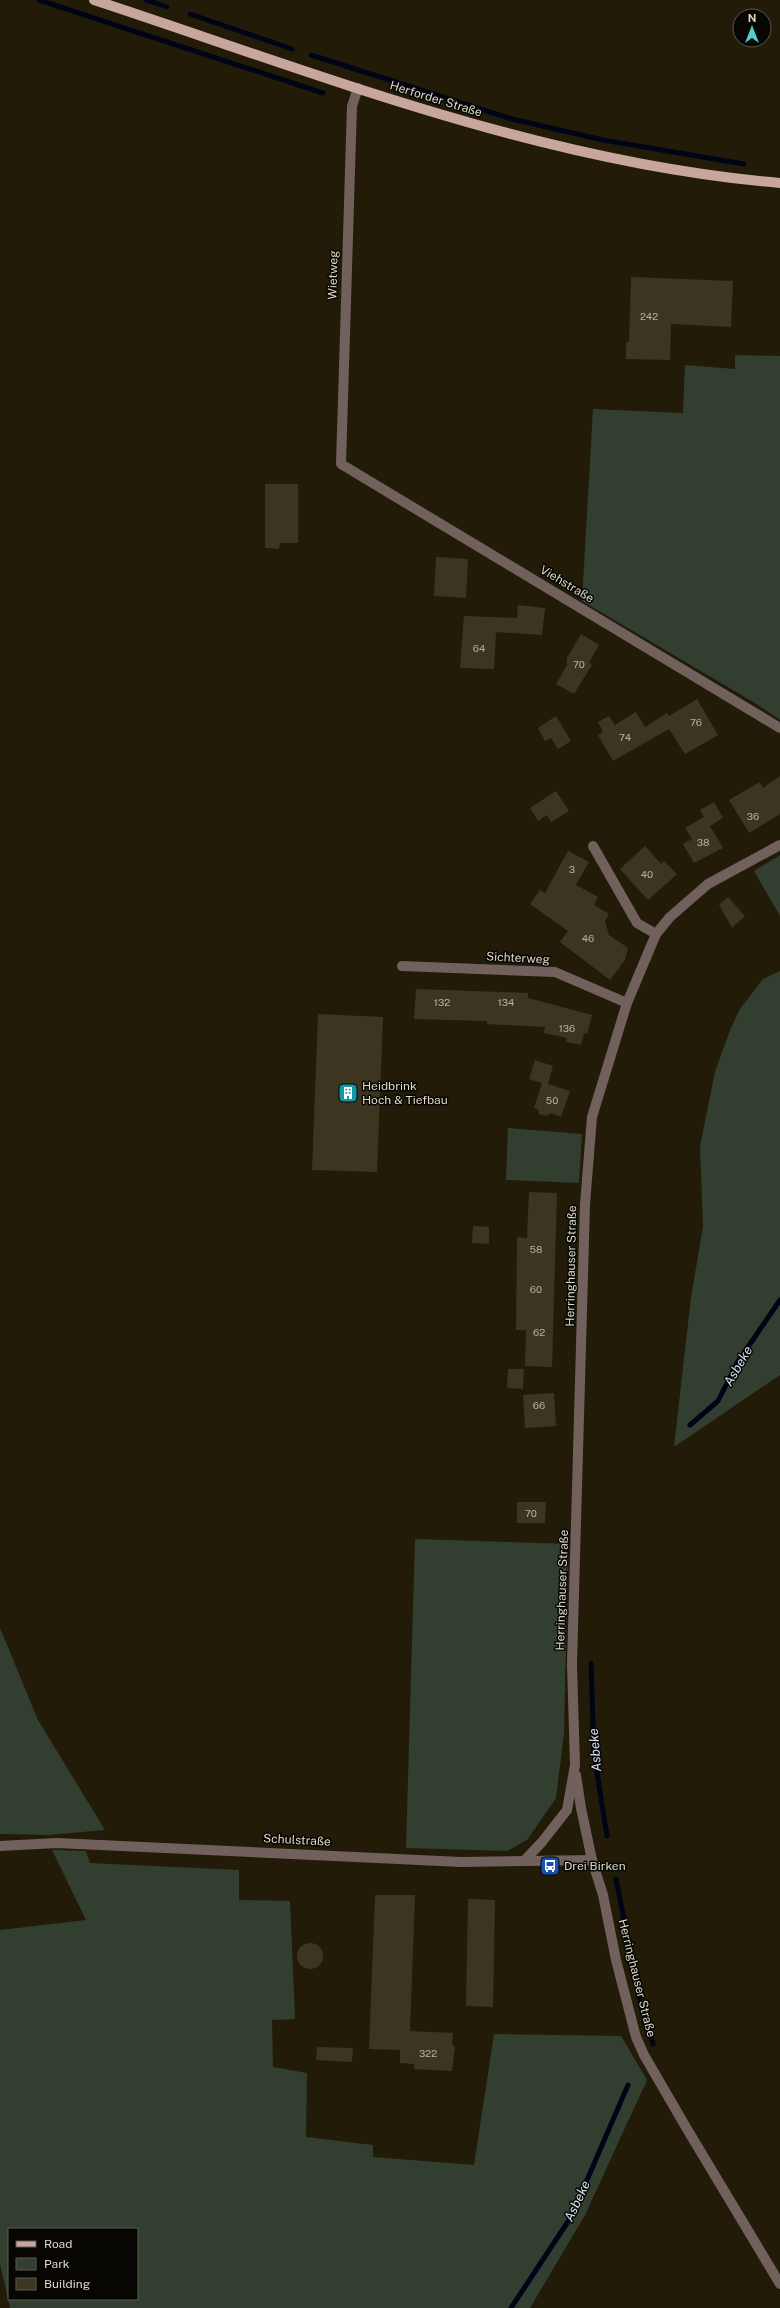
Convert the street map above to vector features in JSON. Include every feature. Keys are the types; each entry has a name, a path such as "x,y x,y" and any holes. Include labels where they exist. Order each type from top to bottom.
{"main road":[{"name":"Herforder Straße","path":"94,0 358,88 526,139 613,159 728,178 780,183"}],"street":[{"name":"Wietweg","path":"341,464 352,106 358,88"},
{"name":"Viehstraße","path":"341,464 780,728"},
{"name":"Herringhauser Straße","path":"780,845 708,884 670,916 656,934 627,1003 592,1117 585,1204 572,1664 575,1765 580,1808 592,1860 603,1895 623,1987 636,2037 644,2055 780,2284"},
{"path":"593,846 636,923 656,934"},
{"name":"Sichterweg","path":"402,966 555,972 627,1003"},
{"name":"Herringhauser Straße","path":"525,1860 542,1842 567,1810 575,1765"},
{"name":"Schulstraße","path":"0,1846 57,1843 454,1862 592,1860"}],"green space":[{"path":"735,355 780,356 780,720 755,703 582,601 593,409 683,413 685,365 735,369"},
{"path":"780,855 780,916 754,871"},
{"path":"780,971 780,1375 674,1447 691,1297 703,1227 700,1146 715,1072 730,1030 740,1009 763,979"},
{"path":"508,1128 582,1134 579,1183 506,1180"},
{"path":"415,1539 568,1544 564,1734 556,1798 527,1840 507,1851 406,1848"},
{"path":"0,1628 38,1720 105,1830 48,1835 0,1834"},
{"path":"52,1850 86,1851 90,1863 239,1870 239,1900 290,1901 295,2019 272,2020 273,2067 307,2073 306,2137 373,2145 373,2157 474,2165 494,2034 621,2036 647,2080 585,2215 530,2308 10,2308 8,2300 138,2300 138,2228 8,2228 8,2299 0,2264 0,1930 86,1920"}],"building":[{"path":"631,277 733,281 731,327 671,324 670,360 626,359 626,342 629,342"},
{"path":"265,484 298,484 298,543 280,543 279,549 265,548"},
{"path":"436,557 468,559 466,598 434,596"},
{"path":"518,605 545,608 542,635 496,632 494,669 460,668 464,616 517,618"},
{"path":"581,634 599,645 589,663 592,665 574,694 556,684 567,665 567,658"},
{"path":"697,699 718,735 685,754 669,729 613,761 598,735 603,732 598,722 609,716 615,725 636,712 645,727 667,713 669,716"},
{"path":"556,716 571,741 558,749 551,738 545,741 538,728"},
{"path":"780,776 780,814 749,833 729,800 760,782 763,788"},
{"path":"556,791 569,811 551,822 547,815 538,821 530,808"},
{"path":"714,802 723,818 710,826 723,848 694,863 683,844 692,839 685,828 704,817 700,810"},
{"path":"645,846 661,864 664,861 677,874 648,900 620,869"},
{"path":"568,851 589,862 576,885 598,897 594,905 609,914 605,921 609,935 628,948 625,960 610,980 560,942 568,931 530,904 540,890 545,893"},
{"path":"728,897 745,916 732,928 719,905"},
{"path":"416,989 528,993 528,998 592,1015 587,1034 584,1033 581,1045 566,1042 567,1038 544,1033 545,1027 487,1024 487,1021 414,1019"},
{"name":"Heidbrink Hoch & Tiefbau","path":"318,1014 383,1017 377,1172 312,1170"},
{"path":"535,1060 553,1066 548,1084 570,1091 561,1117 550,1113 547,1116 539,1114 538,1109 534,1108 542,1083 529,1079"},
{"path":"529,1192 557,1193 552,1367 525,1366 526,1330 516,1330 517,1237 527,1238"},
{"path":"473,1226 489,1227 489,1244 472,1243"},
{"path":"508,1369 524,1369 523,1389 507,1388"},
{"path":"554,1393 556,1426 525,1428 523,1395"},
{"path":"517,1502 546,1502 545,1523 517,1523"},
{"path":"375,1895 415,1895 410,2031 453,2033 452,2044 455,2047 452,2071 414,2069 414,2064 400,2063 400,2050 369,2049"},
{"path":"468,1899 495,1900 493,2007 466,2006"},
{"path":"310,1943 319,1947 323,1956 319,1965 310,1969 301,1965 297,1956 301,1947"},
{"path":"317,2047 353,2048 352,2062 316,2060"}],"waterway":[{"path":"39,0 323,93"},
{"path":"146,0 167,7"},
{"path":"190,14 292,49"},
{"path":"311,55 512,119 603,140 744,164"},
{"name":"Asbeke","path":"690,1425 718,1401 737,1363 780,1300"},
{"name":"Asbeke","path":"591,1663 594,1753 607,1836"},
{"name":"Asbeke","path":"616,1879 642,2010 653,2044"},
{"name":"Asbeke","path":"511,2308 571,2217 628,2085"}],"place":[{"name":"Heidbrink Hoch & Tiefbau","path":"348,1093"},
{"name":"Drei Birken","path":"550,1866"}]}
